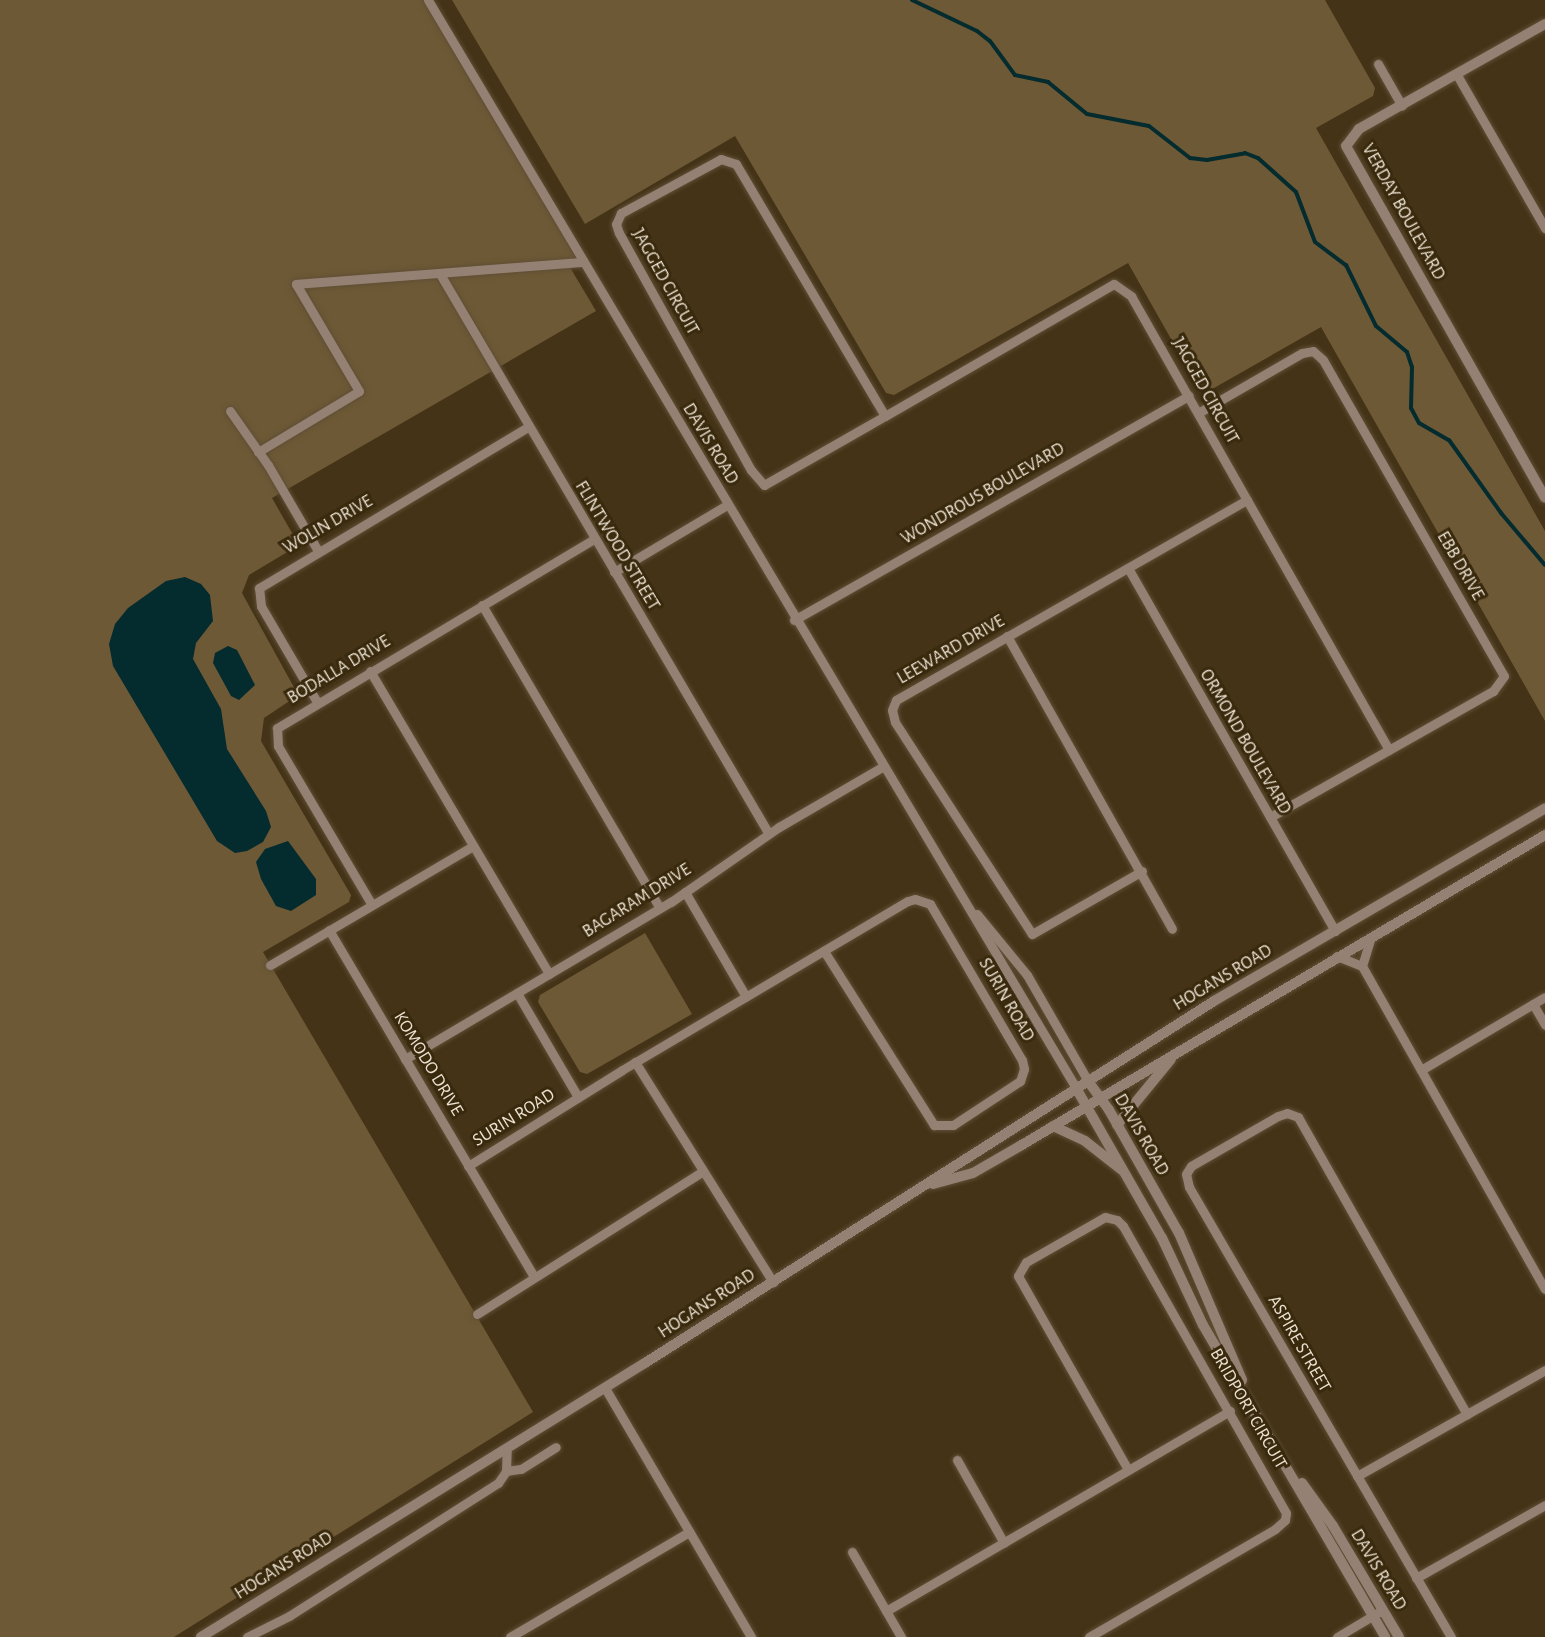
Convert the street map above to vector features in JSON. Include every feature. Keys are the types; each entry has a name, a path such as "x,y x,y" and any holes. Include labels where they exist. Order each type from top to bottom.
{"street":[{"name":"DAVIS ROAD","path":"428,0 794,620 1088,1105 1171,1254 1203,1324 1286,1461 1385,1637"},
{"name":"VERDAY BOULEVARD","path":"1545,24 1359,129 1346,147 1541,483 1545,498"},
{"path":"1378,64 1402,106"},
{"path":"1457,75 1545,228"},
{"name":"JAGGED CIRCUIT","path":"885,416 736,164 721,159 621,213 616,224 619,233 750,470 764,485 885,416 1114,284 1131,296 1389,750"},
{"path":"258,452 359,391 296,284 583,262"},
{"name":"FLINTWOOD STREET","path":"440,274 769,834"},
{"name":"EBB DRIVE","path":"1198,413 1302,353 1313,351 1323,360 1504,676 1493,691 1270,818"},
{"name":"WONDROUS BOULEVARD","path":"794,620 1189,396"},
{"path":"230,411 258,452 318,551"},
{"name":"WOLIN DRIVE","path":"318,702 261,606 257,592 267,580 528,427"},
{"name":"LEEWARD DRIVE","path":"1142,871 1032,934 895,722 892,710 896,700 1247,500"},
{"path":"614,572 727,505"},
{"name":"BODALLA DRIVE","path":"372,905 276,741 280,724 594,539"},
{"name":"ORMOND BOULEVARD","path":"1128,568 1335,931"},
{"path":"482,605 660,908"},
{"path":"1007,636 1142,871 1172,929"},
{"path":"370,671 549,974"},
{"name":"BAGARAM DRIVE","path":"405,1059 660,908 769,834 884,766"},
{"name":"HOGANS ROAD","path":"201,1637 605,1388 1076,1088 1335,931 1545,808"},
{"name":"HOGANS ROAD","path":"924,1186 973,1173 1545,835"},
{"path":"270,965 473,846"},
{"path":"685,892 746,997"},
{"name":"SURIN ROAD","path":"468,1166 635,1062 908,901 927,901 1022,1060 1024,1070 1020,1081 953,1125 934,1125 824,951"},
{"name":"DAVIS ROAD","path":"967,903 1027,975 1088,1081 1117,1125 1188,1252 1251,1402"},
{"name":"KOMODO DRIVE","path":"329,930 534,1277"},
{"path":"1362,966 1371,937"},
{"path":"1337,956 1362,966 1545,1289"},
{"path":"517,993 578,1097"},
{"path":"1421,1070 1545,997"},
{"path":"1533,1004 1545,1025"},
{"path":"1117,1125 1140,1093 1177,1053"},
{"path":"635,1062 702,1172 773,1281"},
{"name":"ASPIRE STREET","path":"1451,1637 1185,1179 1195,1163 1278,1116 1291,1114 1301,1121 1467,1414"},
{"path":"1053,1126 1084,1141 1125,1172"},
{"path":"477,1314 702,1172"},
{"name":"BRIDPORT CIRCUIT","path":"1089,1637 1285,1520 1282,1500 1117,1220 1099,1220 1026,1262 1019,1271 1021,1286 1128,1470"},
{"path":"1357,1476 1545,1370"},
{"path":"605,1388 751,1637"},
{"path":"886,1611 1230,1411"},
{"path":"506,1471 521,1469 556,1447"},
{"path":"247,1637 289,1616 493,1486 506,1471 507,1448"},
{"path":"957,1460 1004,1543"},
{"name":"DAVIS ROAD","path":"1286,1461 1333,1526 1399,1637"},
{"path":"1416,1578 1545,1505"},
{"path":"510,1637 689,1532"},
{"path":"852,1552 901,1637"},
{"path":"1337,1637 1383,1610"}],"shaded area":[{"path":"0,0 427,0 583,262 568,264 596,311 272,498 296,540 294,548 249,575 242,593 296,691 294,698 264,718 261,741 351,895 349,902 263,952 533,1412 174,1637 0,1637"},
{"path":"452,0 1325,0 1375,88 1373,96 1316,128 1545,531 1545,721 1321,327 1207,392 1200,390 1128,263 894,395 886,393 735,136 585,224"},
{"path":"645,933 692,1014 587,1074 580,1072 538,1002 540,995"}],"water":[{"path":"185,577 201,584 210,595 213,621 196,643 193,659 221,709 227,749 266,811 271,827 263,842 247,851 235,853 217,841 113,666 109,644 115,624 128,608 166,581"},
{"path":"228,646 237,650 255,685 239,700 231,696 213,663 215,653"},
{"path":"288,841 316,879 316,895 291,911 276,906 261,879 256,862 265,849"}],"waterway":[{"path":"912,0 977,31 990,41 1015,75 1048,82 1087,114 1149,126 1190,158 1207,160 1245,153 1258,158 1296,192 1315,242 1346,265 1376,326 1407,352 1412,367 1411,408 1419,423 1449,440 1501,513 1545,565"}]}
